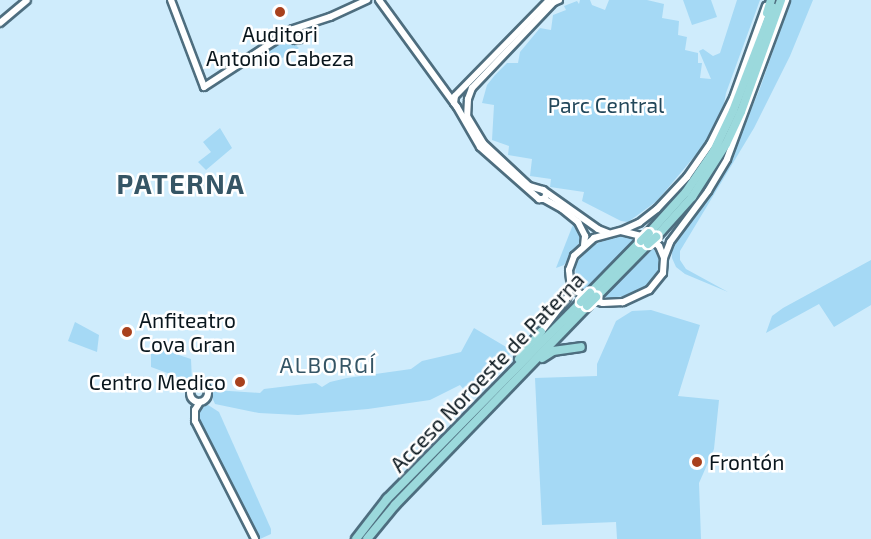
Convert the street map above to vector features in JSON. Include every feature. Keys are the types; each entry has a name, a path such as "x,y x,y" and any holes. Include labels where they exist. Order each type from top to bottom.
{"main road":[{"path":"740,94 769,0"},
{"path":"652,235 706,166 721,138 776,0"},
{"path":"652,235 700,185 726,144 783,0"},
{"name":"Acceso Noroeste de Paterna","path":"356,539 387,499 652,235"},
{"name":"Acceso Noroeste de Paterna","path":"367,539 395,505 520,376 584,304"},
{"path":"473,412 541,332"},
{"path":"520,376 549,352 581,347"}],"street":[{"path":"0,23 27,0"},
{"path":"171,0 204,87 255,52 367,0"},
{"path":"379,0 455,105 480,147 538,193"},
{"path":"541,332 567,298 572,284 570,264 584,245 608,233 621,231 639,223 657,209 687,177 710,144 733,98 769,0"},
{"path":"572,284 586,298 596,302 623,302 638,296 658,283 663,273 664,258 670,242 708,191 727,159 783,0"},
{"path":"455,105 455,96 460,94 553,1"},
{"path":"455,105 462,108 472,88 553,1"},
{"path":"292,35 298,40 301,31"},
{"path":"460,94 467,102 470,123 483,143 538,193 608,233"},
{"path":"545,197 578,222 585,236 584,245"},
{"path":"621,231 649,238 659,246 664,258"},
{"path":"197,402 195,421 254,539"}],"green space":[{"name":"Parc Central","path":"580,0 590,0 592,5 605,10 609,0 647,0 664,4 662,18 679,21 678,35 687,37 685,50 698,53 698,63 702,63 700,78 711,79 699,51 703,49 713,56 720,53 737,0 760,0 724,104 704,145 657,201 628,222 621,221 582,201 584,192 550,187 551,179 530,176 532,159 508,155 509,146 492,140 494,105 482,103 487,85 495,75 507,63 518,63 520,52 540,28 551,30 553,15 566,10 564,6 577,1 579,4"},
{"path":"683,0 711,0 717,17 692,25"},
{"path":"791,0 813,0 790,56 754,128 680,251 680,260 686,269 728,292 685,274 676,267 672,258 672,246 706,199 729,160 759,91"},
{"path":"285,41 292,42 299,48 279,60 273,56 267,62 262,59 260,55"},
{"path":"220,128 232,148 206,170 198,162 211,152 203,142"},
{"path":"574,222 582,241 564,265 556,268"},
{"path":"613,237 632,237 633,243 584,292 575,280 576,263 593,245"},
{"path":"653,247 660,261 655,279 643,289 628,296 606,298 605,294"},
{"path":"871,260 871,305 834,327 819,304 766,333 772,316 783,308"},
{"path":"651,310 700,325 678,396 719,400 714,449 699,483 701,539 617,539 616,522 542,525 535,378 597,376 597,364 616,321 632,311"},
{"path":"75,322 99,335 97,352 68,341"},
{"path":"474,328 513,351 469,396 460,385 430,400 368,409 298,415 259,413 215,404 212,397 214,390 260,393 264,389 305,384 316,383 322,387 330,382 347,378 411,369 422,361 461,352"},
{"path":"151,346 191,359 192,382 151,367"},
{"path":"205,403 219,412 271,529 271,534 260,539 196,415 196,411"}],"place":[{"name":"Auditori Antonio Cabeza","path":"280,12"},
{"name":"Anfiteatro Cova Gran","path":"127,332"},
{"name":"Centro Medico","path":"240,382"},
{"name":"Frontón","path":"697,462"}],"district":[{"name":"PATERNA","path":"181,184"},
{"name":"ALBORGÍ","path":"328,365"}]}
